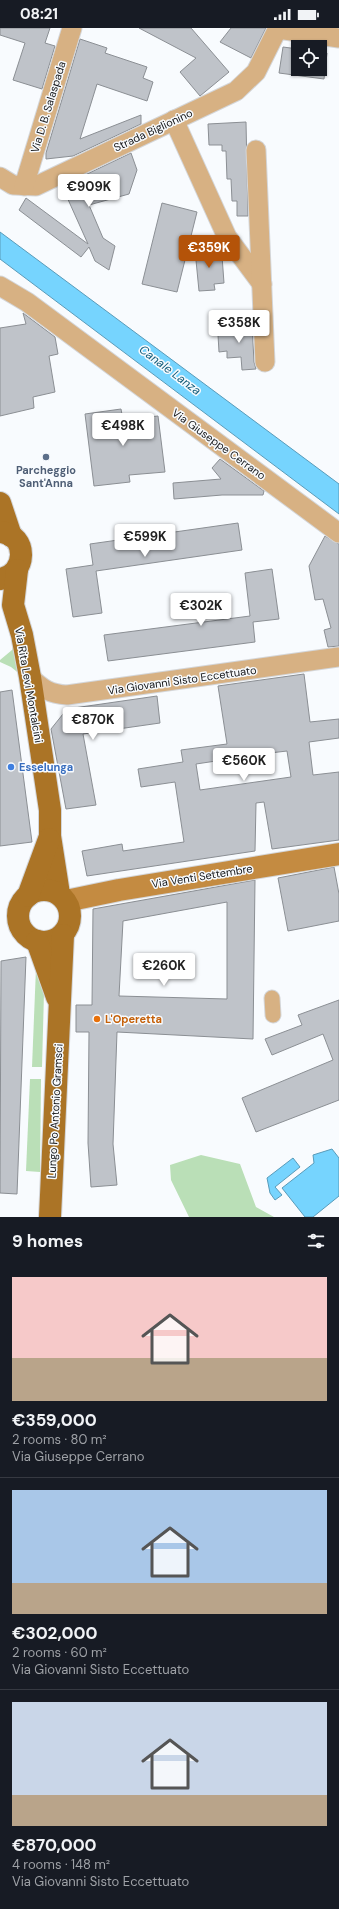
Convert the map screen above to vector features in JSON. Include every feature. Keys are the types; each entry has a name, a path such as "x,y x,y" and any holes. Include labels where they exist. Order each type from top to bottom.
{"main road":[{"name":"Via Rita Levi Montalcini","path":"0,504 5,534 20,548 22,555 9,574 7,597 22,635 30,677 50,810 50,836 62,898"},
{"name":"Via Rita Levi Montalcini","path":"28,896 50,836"},
{"name":"Via Venti Settembre","path":"62,898 339,854"},
{"path":"43,890 62,898 71,915 70,922 63,935 51,941 37,941 26,935 19,923 20,908 28,896 43,890"},
{"name":"Lungo Po Antonio Gramsci","path":"50,1217 63,935"},
{"name":"Lungo Po Antonio Gramsci","path":"37,941 60,1006"}],"street":[{"name":"Via D. B. Salaspada","path":"24,186 72,28"},
{"name":"Strada Biglionino","path":"0,177 13,186 36,186 236,91 256,72 278,28"},
{"path":"278,28 339,38"},
{"path":"174,120 227,236 262,284"},
{"path":"256,150 265,362"},
{"name":"Via Giuseppe Cerrano","path":"0,286 27,302 339,533"},
{"name":"Via Giovanni Sisto Eccettuato","path":"30,677 41,688 52,694 67,696 339,658"},
{"path":"272,998 273,1015"}],"green space":[{"path":"14,643 21,675 11,667 0,662 0,660 12,650"},
{"path":"36,968 44,993 42,1067 32,1067"},
{"path":"30,1079 41,1079 40,1172 26,1171"},
{"path":"201,1155 240,1164 256,1207 274,1217 189,1217 171,1180 170,1165"}],"water":[{"name":"Canale Lanza","path":"0,232 339,484 339,514 0,259"},
{"path":"332,1149 339,1158 339,1196 313,1217 305,1217 282,1188 314,1163 313,1155"},
{"path":"293,1158 300,1167 275,1187 282,1195 275,1200 270,1193 267,1178"}],"building":[{"path":"0,28 50,28 45,43 55,46 42,89 13,80 25,43 0,35"},
{"path":"139,28 191,28 229,72 200,96 180,72 196,58"},
{"path":"231,28 266,28 251,58 220,42"},
{"path":"80,39 107,48 105,53 147,67 143,78 153,82 147,101 97,84 80,139 141,115 141,124 73,156 46,159 46,153"},
{"path":"283,47 291,48 291,75 279,73"},
{"path":"302,76 324,76 324,79"},
{"path":"246,122 248,216 237,216 237,201 232,201 231,179 227,179 226,151 222,151 222,145 209,145 208,124"},
{"path":"131,153 137,170 129,194 89,205 103,238 115,246 109,270 95,261 89,247 81,257 19,210 26,198 88,244 62,186"},
{"path":"162,203 197,212 177,292 142,284"},
{"path":"213,248 214,256 222,256 224,283 214,284 215,290 199,291 195,250"},
{"path":"23,313 55,337 58,354 49,356 55,392 33,397 34,408 0,416 0,328 26,324"},
{"path":"252,324 254,362 256,369 242,370 241,357 227,358 227,351 219,352 218,335 223,335 223,327"},
{"path":"121,409 123,420 158,416 165,472 129,475 130,482 94,486 85,414"},
{"path":"220,459 264,491 263,495 222,495 174,499 173,483 221,479 212,468"},
{"path":"238,523 242,550 96,571 102,613 73,617 66,569 93,565 90,544"},
{"path":"325,536 339,544 339,646 328,647 324,630 331,628 323,599 315,600 309,566"},
{"path":"272,569 279,619 253,622 255,642 108,661 104,635 250,616 245,573"},
{"path":"304,674 310,722 339,719 339,738 309,742 313,775 339,772 339,840 272,849 264,802 256,803 255,851 87,876 82,851 122,844 123,851 184,842 175,782 141,787 138,769 183,762 181,750 227,744 218,686","holes":["287,751 291,777 200,790 196,764 236,757"]},
{"name":"Esselunga","path":"12,690 32,842 0,846 0,692"},
{"path":"157,696 160,723 83,734 96,805 66,809 51,729 67,709"},
{"path":"334,867 339,894 339,921 288,931 278,878"},
{"path":"255,880 253,1039 117,1032 113,1144 117,1185 91,1187 88,1143 89,1032 76,1032 76,1005 92,1005 93,909","holes":["227,902 227,999 119,996 123,921"]},
{"path":"26,957 17,1194 0,1193 1,961"},
{"path":"339,1000 339,1100 256,1132 242,1098 333,1060 323,1034 272,1055 265,1039 302,1025 298,1015"}],"place":[{"name":"Parcheggio Sant'Anna","path":"46,457"},
{"name":"Esselunga","path":"11,767"},
{"name":"L'Operetta","path":"97,1019"}]}
